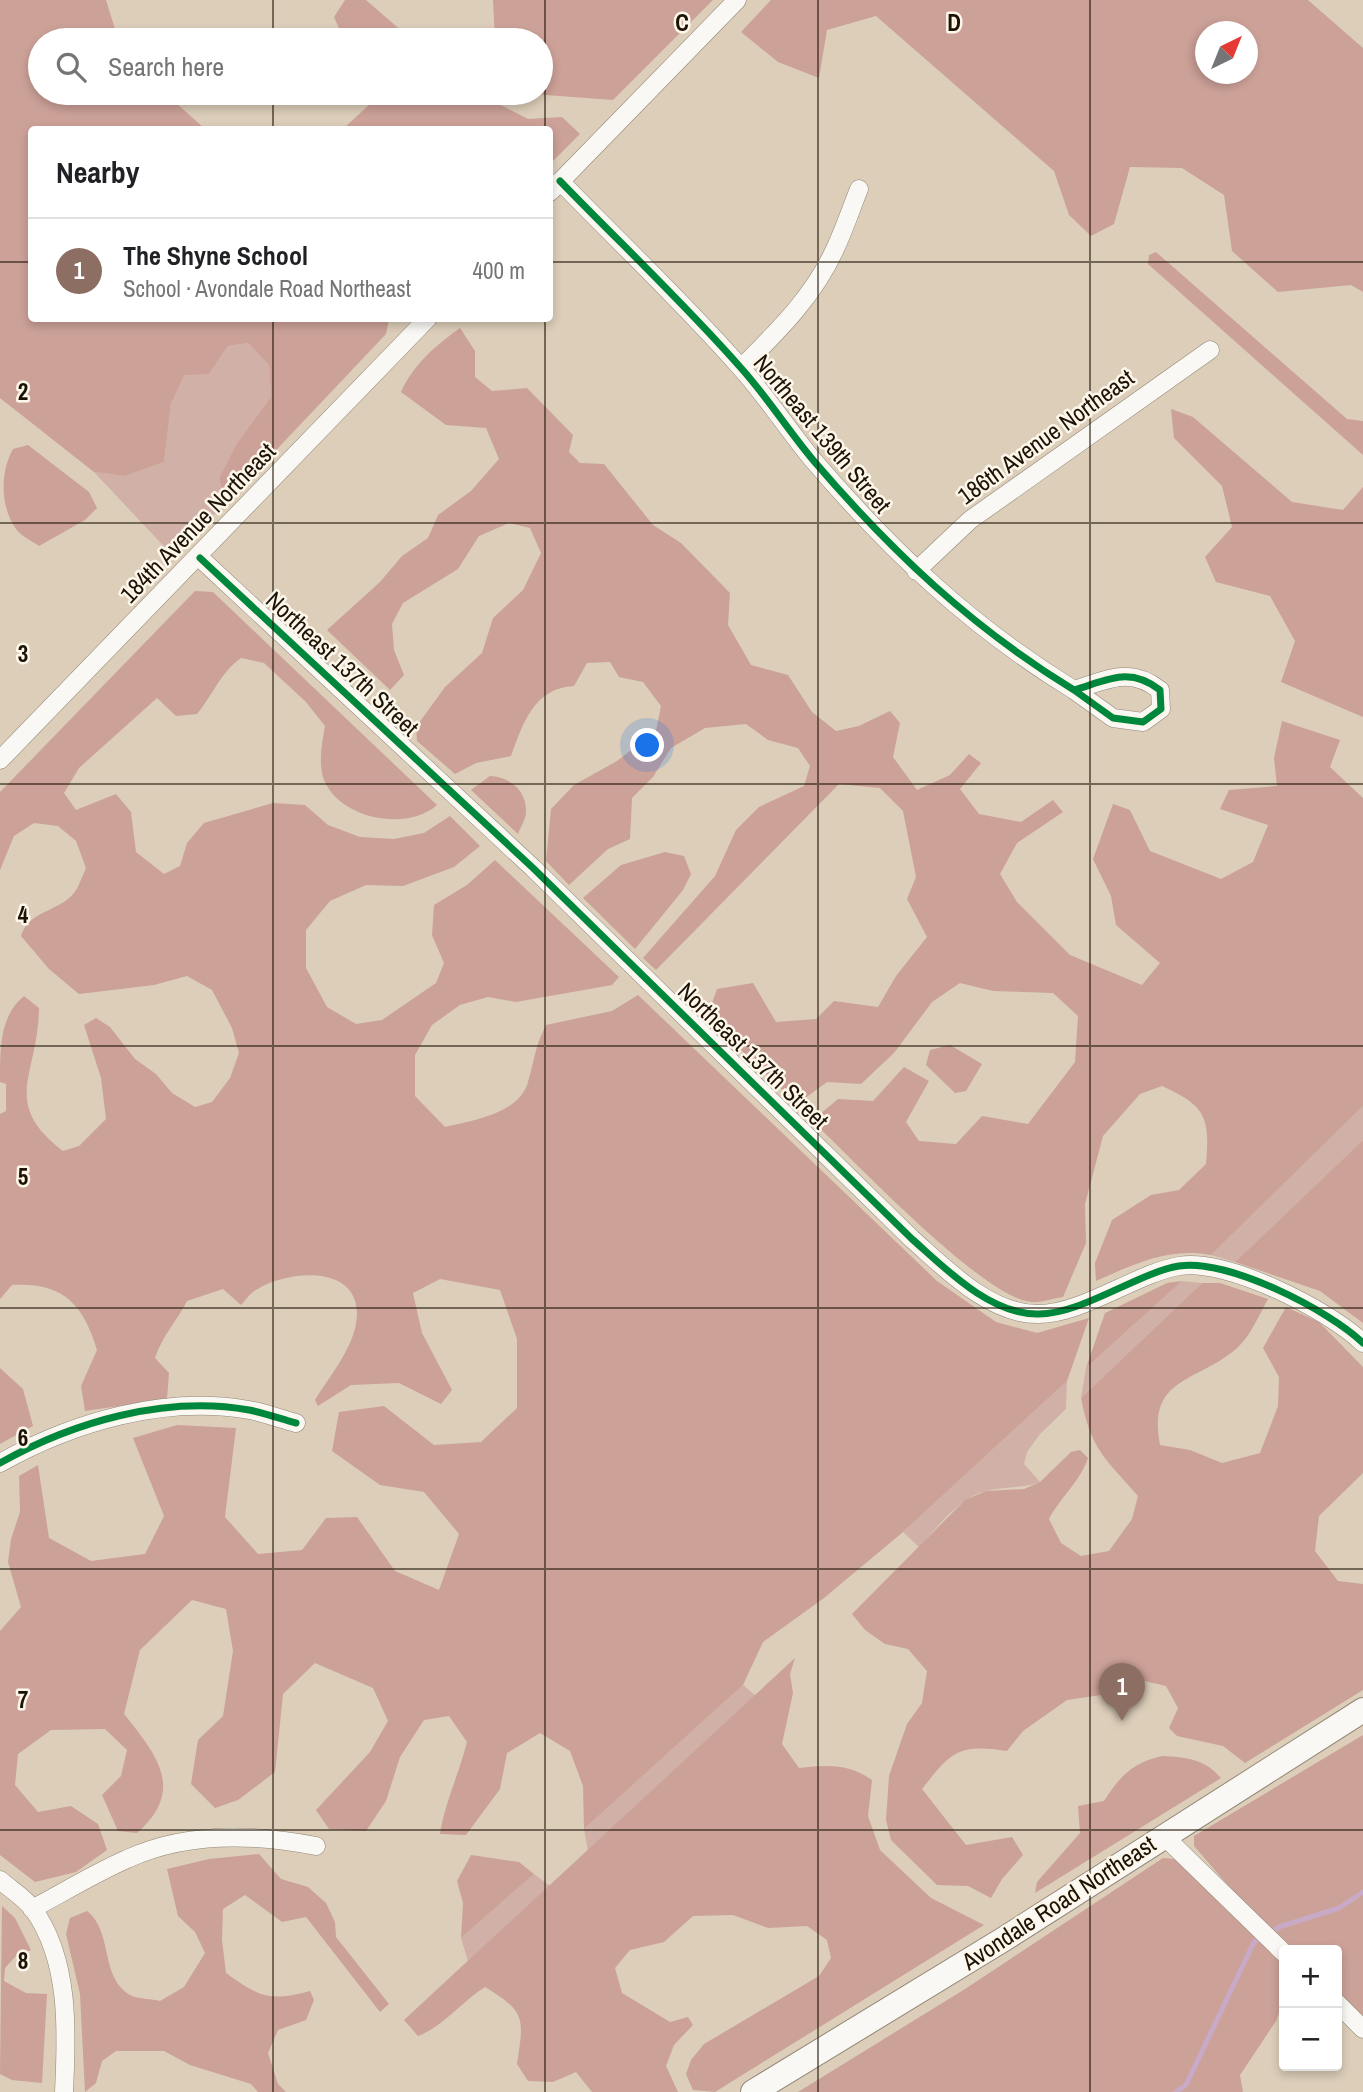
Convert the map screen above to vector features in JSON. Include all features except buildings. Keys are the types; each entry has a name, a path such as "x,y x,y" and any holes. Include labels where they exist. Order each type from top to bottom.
{"main road":[{"name":"Avondale Road Northeast","path":"753,2092 845,2038 1363,1710"}],"street":[{"path":"555,186 737,0"},
{"name":"Northeast 139th Street","path":"555,186 741,368 813,460 916,571 1006,647 1074,690"},
{"path":"741,368 781,328 810,293 835,251 859,189"},
{"name":"184th Avenue Northeast","path":"0,760 200,558 424,322"},
{"name":"186th Avenue Northeast","path":"916,571 970,520 1209,350"},
{"name":"Northeast 137th Street","path":"200,558 533,868 902,1230 967,1289 1000,1305 1037,1314 1076,1305 1180,1266 1222,1271 1305,1303 1346,1327 1363,1343"},
{"path":"0,1463 84,1425 151,1409 251,1410 296,1423"},
{"path":"1164,1836 1279,1948"},
{"path":"32,1909 129,1858 174,1843 223,1838 281,1839 316,1846"},
{"path":"0,1880 32,1909 59,1963 68,2029 64,2092"},
{"path":"1342,2008 1363,2029"}],"shaded area":[{"path":"0,0 106,0 115,28 28,28 28,105 178,105 202,126 28,126 28,322 388,322 386,334 226,503 219,478 237,443 271,397 269,365 248,343 228,346 209,374 184,375 171,404 164,462 125,476 94,472 0,398"},
{"path":"345,0 366,0 398,28 339,28 334,17"},
{"path":"493,0 713,0 613,100 553,96 553,28 494,28"},
{"path":"771,0 1308,0 1363,48 1363,292 1351,285 1278,292 1232,251 1224,195 1182,168 1130,167 1114,224 1091,236 1069,215 1054,171 876,16 827,30 819,78 778,62 741,32"},
{"path":"369,105 501,105 528,119 562,117 580,134 553,161 553,126 346,126"},
{"path":"1156,252 1347,419 1363,421 1363,455 1148,264 1149,255"},
{"path":"460,328 475,351 475,377 492,391 527,388 573,435 569,452 580,463 604,464 653,525 681,543 730,593 728,625 751,665 788,675 812,712 836,731 859,726 890,711 900,723 893,757 917,790 950,775 969,754 981,763 960,789 979,814 1021,822 1053,800 1063,812 1017,843 1000,874 1017,902 1070,955 1142,985 1160,963 1116,925 1111,896 1093,859 1113,804 1130,810 1150,851 1221,879 1253,862 1268,825 1220,809 1229,790 1277,786 1274,758 1282,721 1340,740 1330,767 1363,798 1363,1106 1211,1255 1166,1255 1138,1263 1096,1281 1095,1263 1112,1220 1151,1195 1179,1190 1206,1164 1207,1135 1202,1115 1188,1100 1162,1086 1140,1094 1103,1136 1085,1204 1086,1243 1063,1297 1039,1302 1009,1294 951,1253 812,1121 838,1099 873,1101 904,1067 929,1081 906,1122 919,1141 956,1144 982,1116 1028,1124 1075,1062 1078,1016 1053,993 993,991 960,983 932,1002 894,1053 861,1084 827,1082 797,1104 707,1017 717,989 753,983 776,1022 816,1019 834,1001 878,1007 896,976 927,937 907,899 916,877 903,811 880,788 839,784 656,970 643,958 715,876 736,830 759,807 804,786 810,766 798,748 768,740 746,724 705,728 671,748 653,777 632,798 630,839 608,849 569,885 546,861 551,809 574,785 617,761 656,731 661,706 643,682 619,677 610,662 587,663 574,686 549,693 532,709 511,756 476,763 455,774 417,741 416,727 445,687 482,653 493,618 523,590 541,553 530,528 509,523 479,536 458,569 403,603 392,624 394,650 404,675 390,690 327,630 380,582 402,556 428,538 438,515 471,491 499,459 486,428 446,425 401,392 426,356"},
{"path":"248,343 269,365 271,397 237,443 219,478 226,503 173,556 94,472 125,476 164,462 171,404 184,374 209,374 228,346"},
{"path":"1171,409 1193,417 1292,502 1343,510 1363,487 1363,717 1281,682 1295,641 1270,596 1216,582 1205,557 1232,527 1222,486 1174,438"},
{"path":"28,445 89,492 97,508 85,520 39,546 16,529 5,500 4,479 9,458 13,449"},
{"path":"195,591 213,592 437,805 409,818 392,819 359,812 344,804 332,793 322,774 321,753 325,726 306,702 264,663 241,658 222,677 197,714 176,716 157,698 79,768 64,793 76,810 116,794 131,812 136,852 164,874 180,866 187,843 204,823 273,803 305,805 328,825 360,837 394,839 424,833 450,816 480,846 454,867 403,886 366,885 330,901 306,930 306,968 327,1007 356,1024 382,1020 436,983 444,963 432,935 434,905 467,885 495,860 619,977 612,985 516,1002 488,997 460,1005 432,1025 415,1055 415,1096 445,1127 494,1114 515,1102 528,1082 546,1025 612,1011 638,995 937,1281 996,1322 1037,1333 1089,1318 1067,1381 903,1532 824,1598 763,1642 743,1685 584,1829 583,1786 570,1751 540,1733 507,1753 500,1789 466,1835 440,1834 467,1742 449,1716 424,1720 400,1757 386,1801 366,1831 329,1829 316,1810 370,1752 388,1721 373,1688 315,1663 283,1694 275,1772 238,1800 215,1808 191,1784 198,1740 223,1716 233,1651 226,1609 192,1600 140,1650 124,1714 156,1758 163,1787 160,1802 152,1817 137,1833 118,1831 102,1795 121,1776 127,1750 105,1729 51,1730 18,1754 15,1785 38,1812 71,1806 98,1824 107,1850 76,1872 35,1882 0,1855 0,1631 21,1607 8,1562 11,1539 20,1512 19,1476 38,1465 49,1538 91,1561 145,1554 164,1516 133,1438 177,1425 236,1428 225,1517 258,1554 302,1550 326,1518 357,1517 395,1571 439,1590 459,1534 424,1492 380,1485 332,1451 339,1412 384,1406 434,1445 481,1442 517,1408 517,1339 500,1290 440,1279 413,1293 422,1333 452,1390 441,1404 399,1383 351,1385 318,1406 315,1400 353,1336 357,1313 354,1297 345,1286 332,1279 300,1276 269,1283 254,1291 241,1305 223,1289 187,1301 155,1358 169,1373 167,1399 85,1411 81,1386 97,1350 77,1308 57,1292 29,1285 12,1285 0,1299 0,1114 6,1111 6,1084 0,1082 0,1056 6,1023 16,1004 24,996 39,1008 27,1102 33,1118 44,1134 63,1151 79,1146 106,1119 101,1078 84,1025 96,1018 110,1027 135,1059 156,1074 172,1093 195,1107 212,1102 230,1078 239,1053 232,1028 212,990 187,976 154,985 79,994 49,969 21,936 30,921 67,900 74,893 86,868 76,841 58,826 34,823 14,836 0,870 0,792"},
{"path":"490,776 510,782 523,797 526,815 518,834 471,790"},
{"path":"665,852 684,856 691,874 683,890 635,949 583,898 621,865"},
{"path":"950,1045 982,1064 966,1091 955,1093 926,1065 930,1050"},
{"path":"1363,1106 1363,1140 1235,1262 1211,1255"},
{"path":"1363,1140 1363,1323 1320,1291 1235,1262"},
{"path":"1182,1281 1202,1283 1081,1398 1086,1368"},
{"path":"1182,1281 1086,1368 1105,1313 1167,1283"},
{"path":"1202,1283 1220,1283 1268,1299 1250,1332 1236,1349 1178,1384 1168,1394 1161,1406 1158,1423 1160,1445 1190,1450 1222,1463 1260,1453 1278,1406 1279,1377 1263,1348 1286,1307 1319,1322 1363,1367 1363,1473 1319,1516 1315,1551 1338,1581 1363,1584 1363,1690 1245,1763 1223,1746 1177,1736 1169,1728 1178,1708 1166,1686 1140,1680 1101,1695 1067,1700 1023,1731 1007,1751 977,1749 957,1753 941,1766 922,1789 966,1845 1012,1837 1023,1855 1002,1879 991,1898 968,1886 937,1885 891,1840 886,1820 889,1776 907,1724 922,1703 927,1671 908,1649 885,1644 865,1630 852,1614 965,1500 986,1491 1024,1489 1040,1482 1071,1452 1080,1450 1088,1458 1049,1519 1061,1543 1081,1556 1109,1551 1132,1519 1138,1496 1108,1462 1095,1442 1081,1398"},
{"path":"0,1368 23,1389 33,1426 0,1444"},
{"path":"1067,1381 1066,1409 1040,1434 1027,1452 1024,1464 1040,1482 976,1494 958,1506 919,1547 903,1532"},
{"path":"795,1658 790,1674 793,1693 782,1744 799,1768 837,1766 863,1774 872,1780 868,1816 880,1850 931,1898 984,1925 715,2092 693,2090 686,2074 691,2060 704,2044 819,1976 831,1958 827,1940 807,1926 768,1928 733,1915 693,1916 664,1942 630,1950 615,1968 622,1993 670,2022 688,2017 693,2025 674,2045 666,2066 678,2092 592,2092 576,2072 553,2082 528,2081 517,2064 521,2036 519,2018 508,2003 485,1987 436,2026 418,2036 404,2020"},
{"path":"743,1685 756,1696 588,1851 584,1829"},
{"path":"1363,1735 1363,2016 1342,1995 1342,1945 1290,1945 1237,1896 1194,1846 1194,1836"},
{"path":"1162,1756 1194,1760 1221,1778 1035,1893 1037,1882 1080,1833 1078,1806 1104,1801 1128,1772 1143,1762"},
{"path":"259,1854 281,1879 308,1887 326,1903 335,1922 336,1937 389,2004 380,2012 306,1917 282,1922 245,1895 223,1909 222,1940 226,1973 265,1995 285,1996 310,1991 314,2000 306,2020 278,2030 268,2053 278,2084 286,2092 258,2092 251,2084 190,2065 164,2051 116,2051 102,2061 96,2083 85,2092 80,1994 66,1934 70,1918 87,1911 101,1931 110,1967 122,1988 132,1996 160,2001 184,1987 205,1953 195,1932 178,1916 167,1869 209,1859"},
{"path":"471,1855 519,1862 534,1874 461,1938 463,1903 457,1881"},
{"path":"1163,1858 1175,1859 1279,1960 1279,2013 1240,2075 1243,2092 798,2092 965,1989"},
{"path":"534,1874 550,1886 468,1961 461,1938"},
{"path":"2,1906 15,1918 31,1950 15,1957 5,1968 4,1981 26,1993 47,1994 42,2083 12,2080 0,2074"}],"waterway":[{"path":"1176,2092 1186,2085 1254,1942 1279,1927 1339,1908 1363,1892"}],"cycle path":[{"path":"560,181 719,344 751,379 804,449 842,493 934,586 1001,640 1074,690 1118,677 1138,678 1160,690 1161,709 1143,722 1113,718 1074,690"},
{"path":"200,558 533,868 912,1239 953,1275 985,1298 1019,1312 1054,1313 1163,1270 1179,1266 1199,1266 1223,1270 1276,1289 1327,1316 1363,1343"},
{"path":"0,1463 28,1448 89,1424 153,1409 217,1406 255,1411 296,1423"}],"place":[{"name":"The Shyne School","path":"1122,1721"}]}
